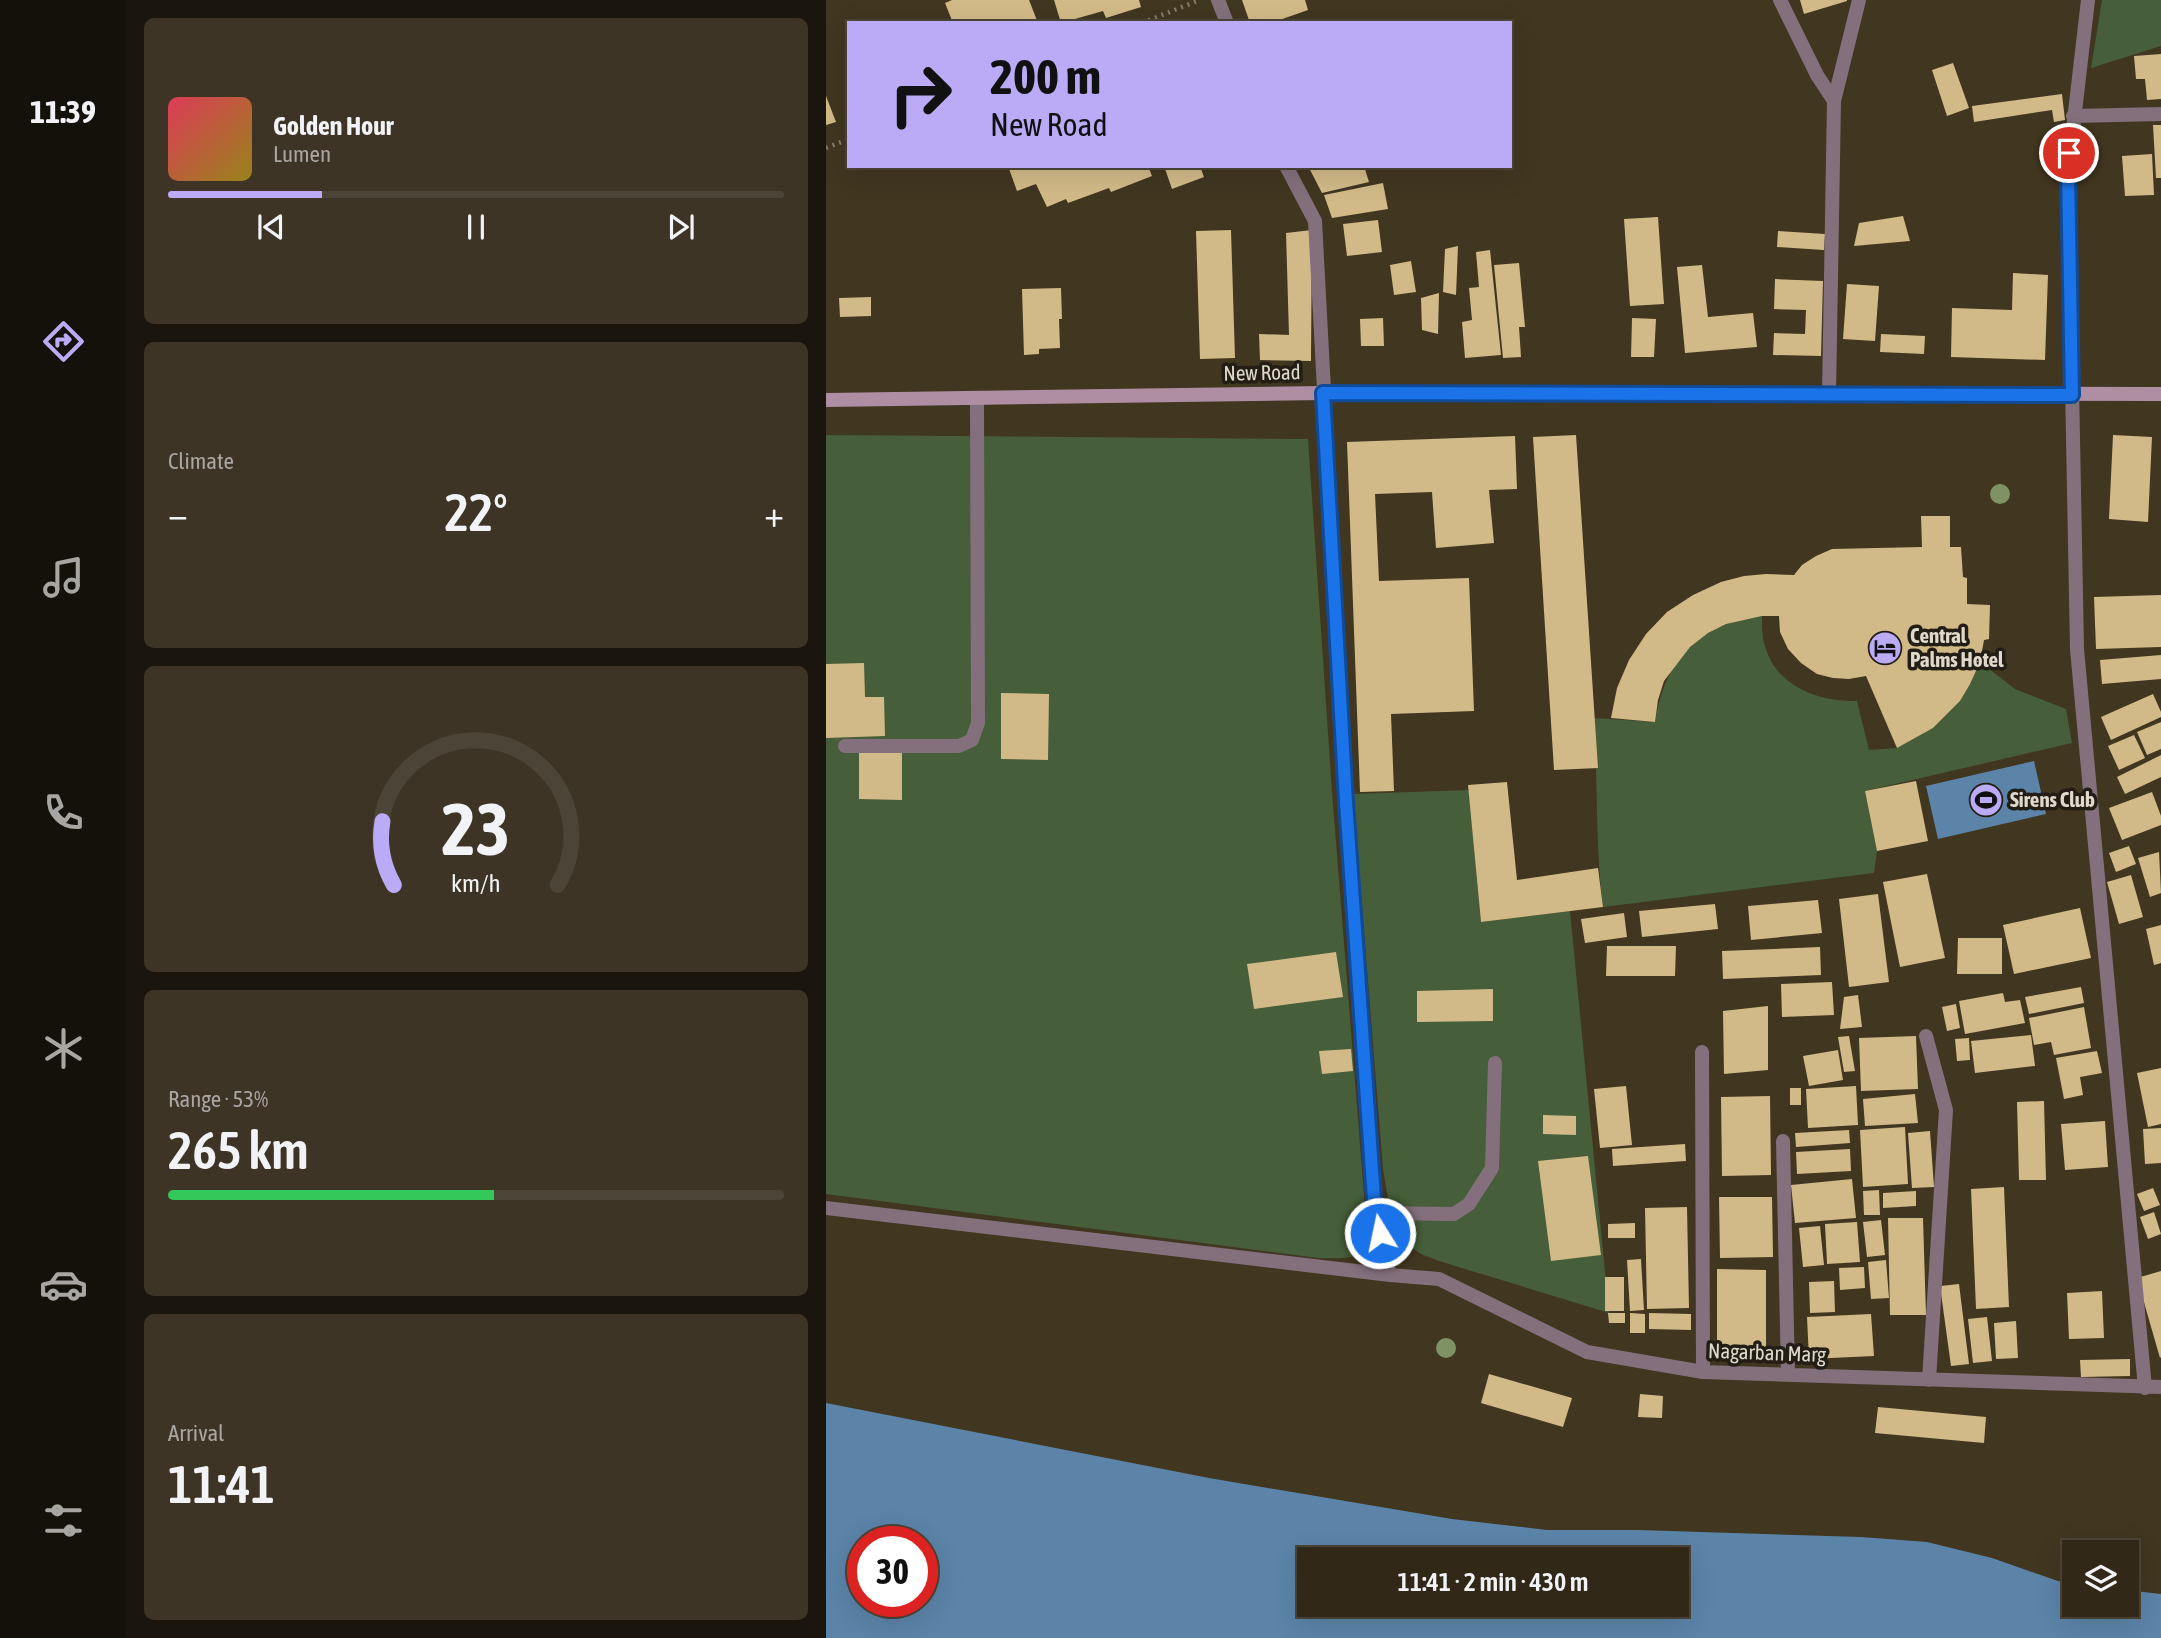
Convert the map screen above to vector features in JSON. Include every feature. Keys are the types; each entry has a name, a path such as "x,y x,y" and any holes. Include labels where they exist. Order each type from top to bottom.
{"street":[{"path":"1218,0 1226,21"},
{"path":"1780,0 1817,75 1834,101"},
{"path":"1829,394 1834,101 1860,0"},
{"path":"2088,0 2068,172 2077,649 2146,1388"},
{"path":"2073,116 2161,114"},
{"path":"1287,168 1315,221 1346,802 1375,1213 1390,1275"},
{"name":"New Road","path":"826,400 1323,393 2161,394"},
{"path":"845,746 959,746 972,740 978,723 976,398"},
{"path":"1926,1036 1945,1110 1930,1380"},
{"path":"1702,1052 1703,1372"},
{"path":"1375,1213 1454,1214 1469,1204 1492,1168 1495,1063"},
{"path":"1783,1141 1788,1375"},
{"name":"Nagarban Marg","path":"826,1208 1439,1279 1587,1352 1703,1372 2161,1387"}],"path":[{"path":"1147,21 1200,0"},
{"path":"826,148 847,140"}],"green space":[{"path":"2102,0 2161,0 2161,46 2091,68"},
{"path":"826,435 1308,439 1332,792 1366,1220 1370,1233 1370,1243 1366,1250 1350,1257 1318,1258 826,1194"},
{"path":"1762,616 1763,638 1775,667 1797,687 1811,694 1857,701 1869,750 1897,748 1933,728 1960,701 1980,662 2015,689 2066,709 2072,743 1865,791 1877,851 1874,873 1603,907 1594,718 1655,722 1669,676 1676,663 1696,641 1724,625"},
{"path":"1469,790 1481,922 1570,911 1609,1313 1420,1253 1401,1233 1389,1202 1383,1169 1353,794"}],"water":[{"name":"Sirens Club","path":"2034,761 2046,814 1938,839 1926,786"},
{"path":"826,1403 1209,1478 1452,1519 1547,1530 1861,1537 1927,1542 1992,1558 2062,1582 2062,1617 2139,1617 2139,1591 2161,1594 2161,1638 826,1638"}],"building":[{"path":"952,0 1029,0 1037,21 952,21 945,3"},
{"path":"1054,0 1139,0 1141,7 1106,18 1103,11 1060,21"},
{"path":"1242,0 1305,0 1308,10 1277,21 1249,21"},
{"path":"1800,0 1847,0 1847,1 1804,14"},
{"path":"2161,54 2161,99 2147,100 2145,79 2136,79 2134,56"},
{"path":"1953,63 1969,108 1947,116 1932,70"},
{"path":"2062,94 2065,120 2054,122 2052,110 1974,122 1972,106"},
{"path":"826,96 836,122 826,125"},
{"path":"2153,125 2161,125 2161,178 2156,178"},
{"path":"2152,154 2154,195 2125,196 2122,156"},
{"path":"1009,168 1149,168 1152,176 1111,192 1109,188 1068,203 1066,199 1047,207 1036,184 1017,191"},
{"path":"1165,168 1201,168 1204,177 1172,189"},
{"path":"1309,168 1365,168 1369,182 1322,193"},
{"path":"1383,183 1388,209 1332,218 1324,195"},
{"path":"1903,216 1910,241 1854,246 1859,223"},
{"path":"1658,217 1664,304 1630,306 1624,219"},
{"path":"1378,220 1382,252 1347,256 1343,224"},
{"path":"1231,230 1235,358 1200,359 1196,231"},
{"path":"1312,230 1311,361 1260,360 1259,334 1289,335 1286,233"},
{"path":"1778,231 1825,234 1824,250 1777,247"},
{"path":"1458,246 1456,295 1443,292 1445,249"},
{"path":"1490,250 1501,355 1465,358 1462,322 1472,320 1469,288 1479,287 1476,252"},
{"path":"1411,261 1416,292 1394,295 1390,265"},
{"path":"1519,263 1525,327 1519,327 1521,357 1503,358 1494,265"},
{"path":"1702,265 1708,317 1753,313 1757,347 1685,353 1677,267"},
{"path":"2013,273 2048,275 2045,360 1951,357 1952,308 2012,310"},
{"path":"1775,279 1823,281 1821,356 1773,355 1774,333 1805,334 1806,310 1774,309"},
{"path":"1847,284 1879,286 1875,341 1843,339"},
{"path":"1061,288 1060,348 1039,349 1039,354 1024,355 1022,289"},
{"path":"1439,293 1438,334 1422,330 1421,298"},
{"path":"871,297 871,316 840,317 839,298"},
{"path":"1383,318 1384,346 1361,346 1360,319"},
{"path":"1632,318 1656,319 1654,357 1631,357"},
{"path":"1881,334 1925,336 1924,354 1880,352"},
{"path":"1576,435 1598,768 1554,770 1533,437"},
{"path":"2113,435 2152,437 2148,522 2109,519"},
{"path":"1515,436 1517,489 1489,490 1494,543 1436,548 1432,492 1375,494 1379,581 1469,578 1474,711 1391,714 1394,791 1360,792 1347,442"},
{"name":"Central Palms Hotel","path":"1921,516 1950,516 1950,547 1961,547 1963,577 1967,578 1967,604 1990,605 1989,639 1984,640 1980,662 1970,684 1960,701 1933,728 1897,748 1866,676 1833,678 1817,674 1801,663 1788,649 1780,632 1779,616 1762,616 1726,624 1708,633 1690,647 1664,681 1655,722 1611,718 1617,688 1629,660 1646,634 1667,612 1693,595 1721,582 1744,576 1794,575 1802,565 1832,549 1922,547"},
{"path":"2161,595 2161,647 2096,649 2094,597"},
{"path":"2161,655 2161,679 2102,684 2100,660"},
{"path":"864,663 865,697 884,697 885,736 826,738 826,664"},
{"path":"1001,693 1049,694 1048,760 1001,759"},
{"path":"2153,694 2161,717 2111,740 2101,717"},
{"path":"2161,722 2161,749 2147,755 2137,732"},
{"path":"2134,735 2145,758 2119,770 2108,746"},
{"path":"859,753 902,753 902,800 859,799"},
{"path":"2161,755 2161,777 2125,794 2117,777"},
{"path":"1916,781 1928,841 1877,851 1865,791"},
{"path":"1507,782 1517,880 1598,868 1603,907 1481,922 1468,785"},
{"path":"2152,792 2161,816 2161,825 2122,840 2109,808"},
{"path":"2129,846 2136,864 2116,872 2109,853"},
{"path":"2159,852 2161,893 2150,897 2138,858"},
{"path":"1927,874 1945,958 1900,967 1883,882"},
{"path":"2131,875 2143,917 2119,924 2107,882"},
{"path":"1878,894 1889,982 1849,987 1839,899"},
{"path":"1818,900 1822,933 1751,940 1748,906"},
{"path":"1715,904 1718,929 1642,937 1639,911"},
{"path":"2080,908 2091,958 2014,974 2003,925"},
{"path":"1624,913 1627,937 1585,943 1581,919"},
{"path":"2161,925 2161,963 2154,965 2146,929"},
{"path":"1958,938 2002,938 2002,974 1957,974"},
{"path":"1607,946 1676,946 1675,976 1606,976"},
{"path":"1820,947 1821,975 1723,979 1722,951"},
{"path":"1336,952 1343,997 1254,1009 1247,964"},
{"path":"1832,982 1834,1015 1782,1017 1781,984"},
{"path":"2081,987 2084,1003 2029,1014 2025,997"},
{"path":"1493,989 1493,1021 1417,1022 1417,991"},
{"path":"2003,993 2005,1002 2020,1000 2025,1023 1965,1034 1959,1001"},
{"path":"1858,995 1862,1027 1840,1029 1844,997"},
{"path":"1956,1004 1960,1028 1947,1031 1942,1007"},
{"path":"1768,1006 1768,1070 1724,1074 1723,1011"},
{"path":"2084,1007 2091,1048 2054,1055 2051,1042 2034,1045 2029,1018"},
{"path":"2031,1035 2035,1066 1975,1073 1971,1041"},
{"path":"1849,1036 1855,1071 1844,1072 1838,1037"},
{"path":"1916,1036 1918,1089 1861,1091 1859,1038"},
{"path":"1969,1038 1970,1060 1957,1061 1955,1039"},
{"path":"1351,1049 1353,1071 1322,1074 1319,1051"},
{"path":"1838,1050 1843,1080 1809,1086 1803,1056"},
{"path":"2097,1051 2102,1073 2080,1077 2083,1095 2064,1099 2056,1058"},
{"path":"2161,1068 2161,1124 2148,1127 2137,1073"},
{"path":"1626,1086 1632,1145 1600,1148 1594,1089"},
{"path":"1856,1086 1858,1125 1808,1128 1806,1089"},
{"path":"1790,1088 1801,1088 1801,1105 1790,1105"},
{"path":"1915,1094 1918,1123 1865,1126 1863,1099"},
{"path":"1770,1096 1771,1175 1722,1176 1721,1097"},
{"path":"2044,1101 2046,1180 2019,1180 2017,1102"},
{"path":"1543,1115 1576,1116 1576,1135 1543,1134"},
{"path":"2105,1121 2108,1167 2065,1170 2061,1124"},
{"path":"1905,1127 1908,1184 1863,1187 1860,1130"},
{"path":"2161,1128 2161,1163 2145,1164 2143,1129"},
{"path":"1849,1130 1850,1143 1796,1147 1795,1133"},
{"path":"1930,1131 1934,1187 1912,1188 1908,1133"},
{"path":"1685,1144 1686,1161 1613,1166 1612,1149"},
{"path":"1850,1149 1851,1171 1797,1174 1796,1152"},
{"path":"1588,1156 1601,1255 1551,1261 1538,1161"},
{"path":"1852,1179 1856,1218 1795,1223 1791,1185"},
{"path":"2004,1187 2009,1307 1976,1309 1971,1189"},
{"path":"2153,1188 2160,1205 2144,1211 2137,1194"},
{"path":"1879,1190 1880,1215 1864,1215 1863,1191"},
{"path":"1916,1191 1916,1206 1883,1208 1883,1193"},
{"path":"1719,1197 1772,1197 1773,1257 1720,1258"},
{"path":"1687,1207 1689,1308 1647,1309 1645,1208"},
{"path":"2154,1212 2161,1234 2148,1239 2140,1217"},
{"path":"1888,1218 1923,1218 1926,1315 1890,1315"},
{"path":"1881,1220 1885,1255 1867,1257 1863,1222"},
{"path":"1857,1222 1860,1262 1827,1264 1825,1224"},
{"path":"1635,1223 1635,1238 1608,1238 1608,1224"},
{"path":"1820,1226 1824,1265 1803,1267 1799,1228"},
{"path":"1641,1259 1644,1310 1630,1311 1627,1260"},
{"path":"1886,1260 1889,1298 1871,1299 1868,1262"},
{"path":"1864,1267 1865,1288 1840,1290 1839,1268"},
{"path":"1717,1269 1766,1270 1766,1354 1717,1353"},
{"path":"2161,1271 2161,1357 2160,1358 2137,1278"},
{"path":"1605,1277 1624,1277 1624,1311 1605,1311"},
{"path":"1834,1281 1835,1312 1810,1313 1809,1282"},
{"path":"1959,1284 1969,1364 1951,1366 1940,1286"},
{"path":"2102,1291 2104,1338 2069,1339 2067,1293"},
{"path":"1608,1313 1625,1313 1625,1323 1609,1323"},
{"path":"1630,1313 1645,1314 1645,1333 1630,1333"},
{"path":"1649,1313 1691,1314 1691,1330 1649,1329"},
{"path":"1871,1314 1874,1356 1809,1359 1807,1317"},
{"path":"1987,1317 1992,1361 1973,1363 1968,1319"},
{"path":"2016,1321 2018,1358 1996,1359 1994,1323"},
{"path":"2130,1359 2130,1376 2081,1377 2080,1360"},
{"path":"1489,1374 1572,1398 1563,1427 1481,1403"},
{"path":"1640,1394 1663,1396 1662,1418 1638,1417"},
{"path":"1878,1407 1986,1417 1984,1443 1875,1433"}],"place":[{"name":"Central Palms Hotel","path":"1885,648"},
{"name":"Sirens Club","path":"1986,800"}],"route":[{"path":"1380,1233 1375,1213 1346,802 1323,393 2072,395 2069,153"}]}
